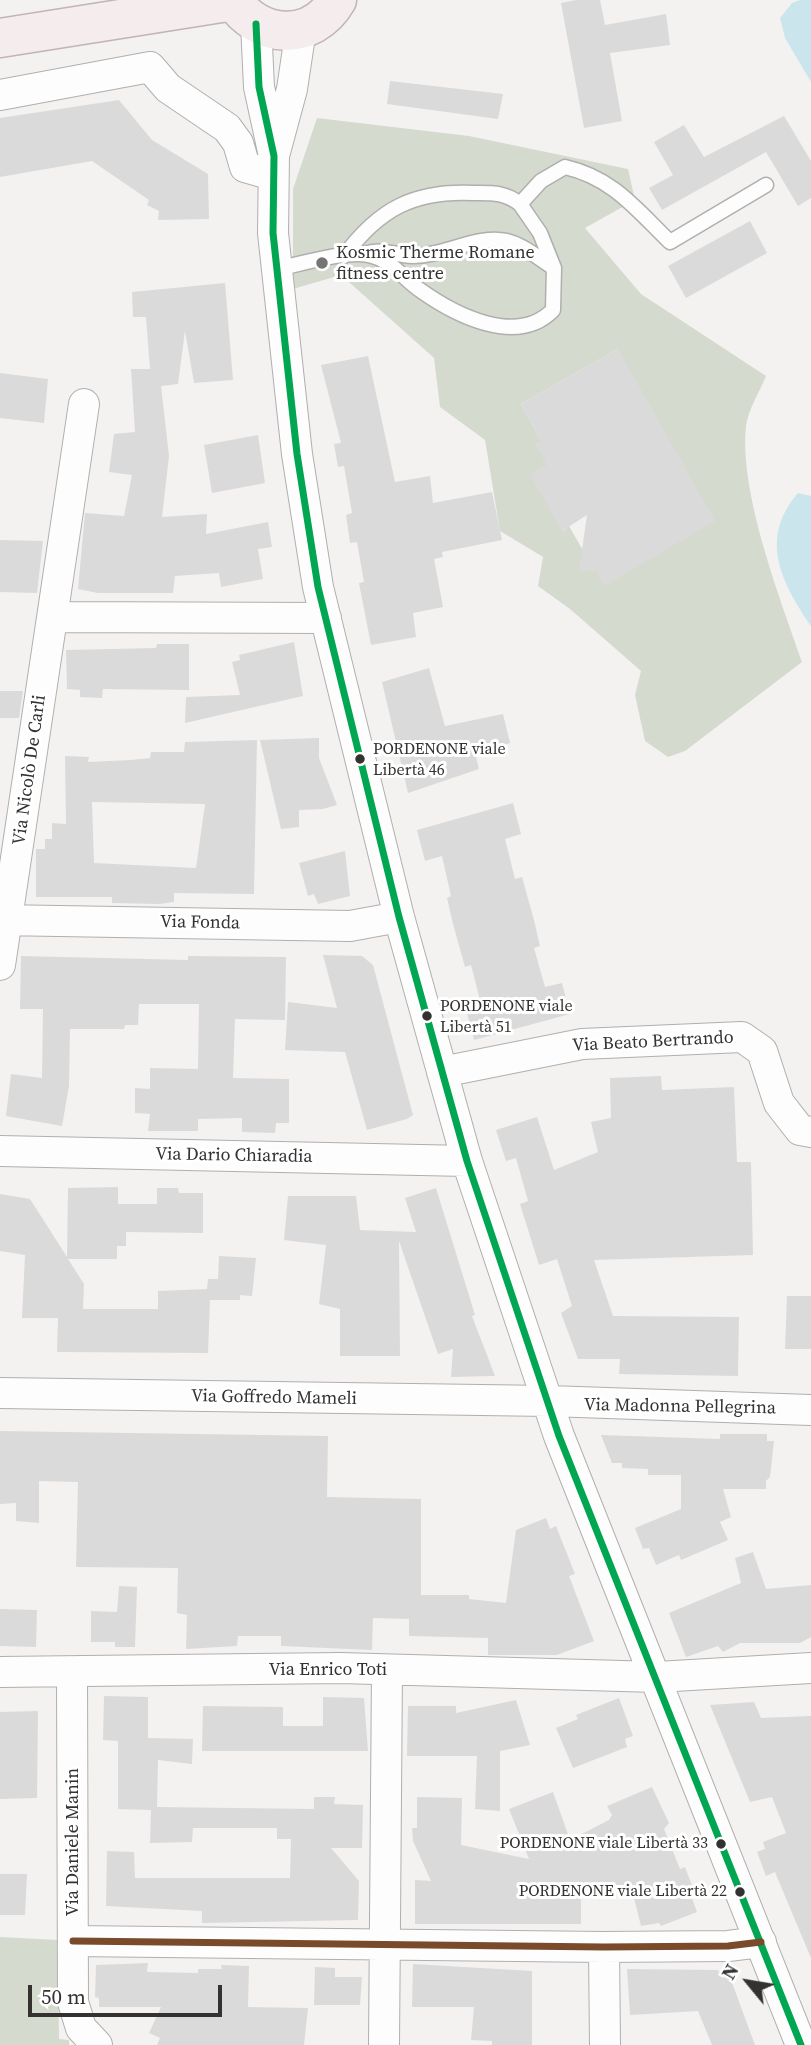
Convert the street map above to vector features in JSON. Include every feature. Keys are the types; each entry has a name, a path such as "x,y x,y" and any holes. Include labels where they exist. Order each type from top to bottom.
{"main road":[{"path":"0,38 175,5 241,9 278,32 301,29 321,19 338,1"}],"street":[{"path":"241,9 274,166 277,269 296,454 326,618 398,917 467,1161 559,1436 761,1942 800,2010 801,2045"},
{"path":"274,166 292,89 301,29"},
{"path":"0,95 150,67 168,88 227,128 238,143 245,167 274,166"},
{"name":"Via Nicolò De Carli","path":"0,965 4,920 84,404"},
{"path":"53,617 326,618"},
{"name":"Via Fonda","path":"4,920 350,926 398,917"},
{"name":"Via Beato Bertrando","path":"442,1072 582,1044 742,1037 762,1051 779,1103 800,1130 811,1132"},
{"name":"Via Dario Chiaradia","path":"0,1152 467,1161"},
{"name":"Via Goffredo Mameli","path":"0,1393 549,1401"},
{"name":"Via Madonna Pellegrina","path":"549,1401 811,1410"},
{"name":"Via Enrico Toti","path":"0,1672 387,1670 657,1677 811,1668"},
{"path":"384,2045 387,1670"},
{"name":"Via Daniele Manin","path":"72,1673 73,2002 76,2017 88,2038 97,2045"},
{"path":"73,1941 604,1947 728,1946 761,1942"},
{"path":"604,1947 605,2045"}],"lane":[{"path":"520,204 554,171 565,167 591,173 620,194 670,242 766,185"},
{"path":"344,256 377,218 403,203 429,194 507,194 520,204 540,233 554,268 552,310 540,323 517,328 484,323 419,290 390,261 364,254"},
{"path":"277,269 364,254 377,249 412,256 449,252 470,244 506,241 554,268"}],"shaded area":[{"path":"317,118 469,136 628,169 635,200 585,228 641,294 766,376 747,420 745,453 763,545 802,662 685,751 668,757 645,741 635,695 641,671 570,609 538,586 543,557 500,531 485,440 440,407 434,358 341,275 293,289 293,189","holes":["618,349 596,570 582,569 585,554 569,526 563,531 541,440 521,404"]},
{"path":"0,1937 58,1940 59,2039 69,2040 69,2045 0,2045"}],"water":[{"path":"811,0 811,82 785,38 780,18 792,3"},
{"path":"798,493 811,496 811,626 791,594 779,561 777,544 779,527 786,510"}],"building":[{"path":"600,0 605,25 666,14 670,45 610,53 622,121 584,128 561,3"},
{"path":"390,81 503,94 498,119 387,104"},
{"path":"119,100 152,140 208,174 209,219 158,220 159,211 147,205 149,200 92,161 0,177 0,118"},
{"path":"784,116 811,161 811,198 798,206 766,152 662,210 649,188 673,175 654,142 684,125 704,157"},
{"path":"750,221 767,253 686,298 668,266"},
{"path":"225,283 233,380 194,383 185,331 178,384 161,386 169,456 162,517 207,514 206,534 268,522 272,547 258,549 263,579 221,587 219,573 175,576 173,593 98,593 78,589 85,513 124,516 132,475 109,472 114,434 135,432 131,369 150,369 146,317 133,317 132,292"},
{"path":"618,349 715,521 604,586 596,571 579,571 587,515 562,531 530,474 547,465 535,444 541,440 521,404"},
{"path":"368,356 395,482 430,476 433,503 492,492 502,540 442,552 443,557 434,559 443,607 413,613 416,637 371,645 359,583 364,582 357,542 350,543 346,515 352,513 344,466 338,467 334,444 341,443 321,365"},
{"path":"0,373 48,379 44,423 0,418"},
{"path":"258,435 265,483 212,493 204,445"},
{"path":"0,540 43,541 37,593 0,592"},
{"path":"294,642 303,696 185,723 186,697 240,695 232,662 240,660 239,655"},
{"path":"157,644 189,644 189,690 103,689 102,698 80,697 80,690 67,689 66,650 156,648"},
{"path":"429,668 445,726 503,714 510,743 475,753 479,769 408,793 382,682"},
{"path":"0,691 23,691 19,718 0,718"},
{"path":"319,738 319,758 337,805 323,809 299,810 299,827 281,829 260,740"},
{"path":"257,740 254,894 174,893 174,902 159,904 112,903 112,897 36,897 36,849 45,849 45,839 52,839 52,823 66,824 65,756 89,757 88,762 150,758 151,752 184,752 185,742","holes":["92,802 205,804 196,868 94,863"]},
{"path":"513,803 521,834 505,839 515,879 522,877 534,920 540,946 534,948 545,987 562,983 570,1014 474,1040 466,1009 481,1004 471,965 465,967 453,924 447,898 451,896 442,856 425,861 417,830"},
{"path":"345,851 350,896 318,904 314,894 308,896 299,863"},
{"path":"323,955 362,956 373,965 413,1115 407,1119 367,1130 345,1052 285,1050 288,1002 337,1008"},
{"path":"21,956 188,960 188,956 286,957 285,1020 235,1019 233,1078 289,1079 289,1123 276,1123 275,1133 242,1132 242,1118 198,1119 198,1131 148,1131 150,1114 135,1113 135,1088 150,1089 150,1068 198,1069 199,1004 139,1004 138,1025 125,1025 124,1029 70,1029 69,1086 62,1126 6,1116 11,1074 42,1078 43,1009 20,1009"},
{"path":"661,1076 662,1090 734,1087 737,1162 751,1162 753,1255 594,1260 613,1316 739,1317 738,1376 619,1374 620,1359 578,1359 561,1313 572,1306 557,1259 539,1265 520,1204 528,1201 516,1158 506,1161 496,1130 537,1117 554,1170 598,1152 591,1122 611,1118 610,1078"},
{"path":"118,1187 118,1204 157,1204 157,1188 178,1188 179,1193 203,1193 203,1233 126,1232 126,1246 117,1246 117,1259 68,1259 84,1284 83,1309 158,1309 158,1291 207,1289 208,1279 218,1279 219,1256 256,1258 252,1296 240,1295 240,1300 210,1300 208,1353 57,1352 58,1318 22,1318 25,1255 0,1251 0,1194 30,1199 67,1257 68,1188"},
{"path":"436,1188 475,1315 472,1316 495,1376 451,1377 453,1349 438,1354 399,1241 400,1356 340,1356 340,1309 319,1304 326,1245 284,1240 288,1196 356,1196 360,1230 416,1232 405,1198"},
{"path":"787,1296 811,1296 811,1349 785,1349"},
{"path":"0,1431 328,1436 327,1497 421,1499 421,1595 469,1595 469,1599 506,1603 516,1530 546,1518 550,1529 556,1526 575,1574 569,1576 594,1641 557,1655 488,1655 488,1638 409,1636 409,1619 373,1618 372,1650 281,1646 281,1636 238,1636 237,1646 186,1649 187,1615 177,1613 178,1568 76,1567 78,1482 39,1481 39,1523 16,1521 16,1503 0,1504"},
{"path":"720,1434 767,1434 767,1441 774,1441 766,1489 723,1489 731,1517 720,1522 728,1540 681,1560 679,1555 656,1565 649,1548 643,1549 635,1528 681,1509 681,1475 648,1475 648,1469 622,1468 622,1463 612,1463 601,1435 720,1439"},
{"path":"753,1552 766,1589 811,1585 811,1637 800,1643 740,1643 723,1652 718,1646 686,1657 669,1613 741,1583 735,1558"},
{"path":"119,1586 137,1587 135,1647 115,1647 115,1642 91,1642 91,1611 117,1612"},
{"path":"0,1609 37,1610 36,1647 0,1646"},
{"path":"104,1696 148,1697 148,1738 193,1739 192,1764 158,1760 157,1807 314,1809 314,1797 335,1797 334,1804 363,1805 362,1848 331,1848 359,1881 358,1920 202,1923 202,1911 106,1906 107,1851 134,1852 135,1878 290,1878 291,1839 277,1839 277,1828 193,1828 192,1842 150,1843 151,1810 118,1809 118,1741 103,1740"},
{"path":"323,1697 364,1698 368,1751 202,1751 203,1706 283,1707 283,1726 323,1726"},
{"path":"619,1698 633,1736 625,1739 627,1747 573,1768 556,1728 578,1719 576,1715"},
{"path":"516,1700 530,1745 500,1751 500,1811 475,1809 477,1756 407,1756 408,1706 456,1706 456,1713"},
{"path":"754,1702 761,1718 811,1716 811,1958 775,1872 766,1876 757,1852 765,1849 763,1842 786,1833 772,1797 750,1802 710,1705"},
{"path":"38,1711 37,1798 0,1799 0,1712"},
{"path":"652,1787 669,1823 664,1829 680,1869 685,1867 693,1888 689,1890 697,1912 661,1926 659,1923 641,1926 631,1886 581,1891 581,1924 415,1924 415,1880 431,1881 413,1841 412,1828 417,1828 417,1797 462,1798 461,1845 529,1859 509,1809 553,1792 570,1840 609,1820 612,1815 607,1806"},
{"path":"0,1874 27,1874 25,1915 0,1915"},
{"path":"148,1963 147,1972 198,1973 198,1969 222,1969 221,1965 249,1966 248,2007 308,2008 304,2045 157,2045 160,2038 149,2033 161,2007 99,2007 99,1998 95,1997 96,1965"},
{"path":"413,1964 532,1971 532,2045 492,2045 492,2041 471,2040 474,2007 412,2007"},
{"path":"315,1967 335,1968 335,1977 362,1977 360,2005 314,2005"},
{"path":"627,1969 717,1970 731,1980 755,2045 712,2045 698,2011 630,2015"}],"transit line":[{"path":"256,24 259,87 274,156 273,233 297,454 318,587 399,917 467,1161 559,1436 801,2045"},
{"path":"73,1941 604,1947 728,1946 761,1942"}],"place":[{"name":"Kosmic Therme Romane fitness centre","path":"322,263"},
{"name":"PORDENONE viale Libertà 46","path":"360,759"},
{"name":"PORDENONE viale Libertà 51","path":"427,1016"},
{"name":"PORDENONE viale Libertà 33","path":"721,1844"},
{"name":"PORDENONE viale Libertà 22","path":"740,1892"}]}
